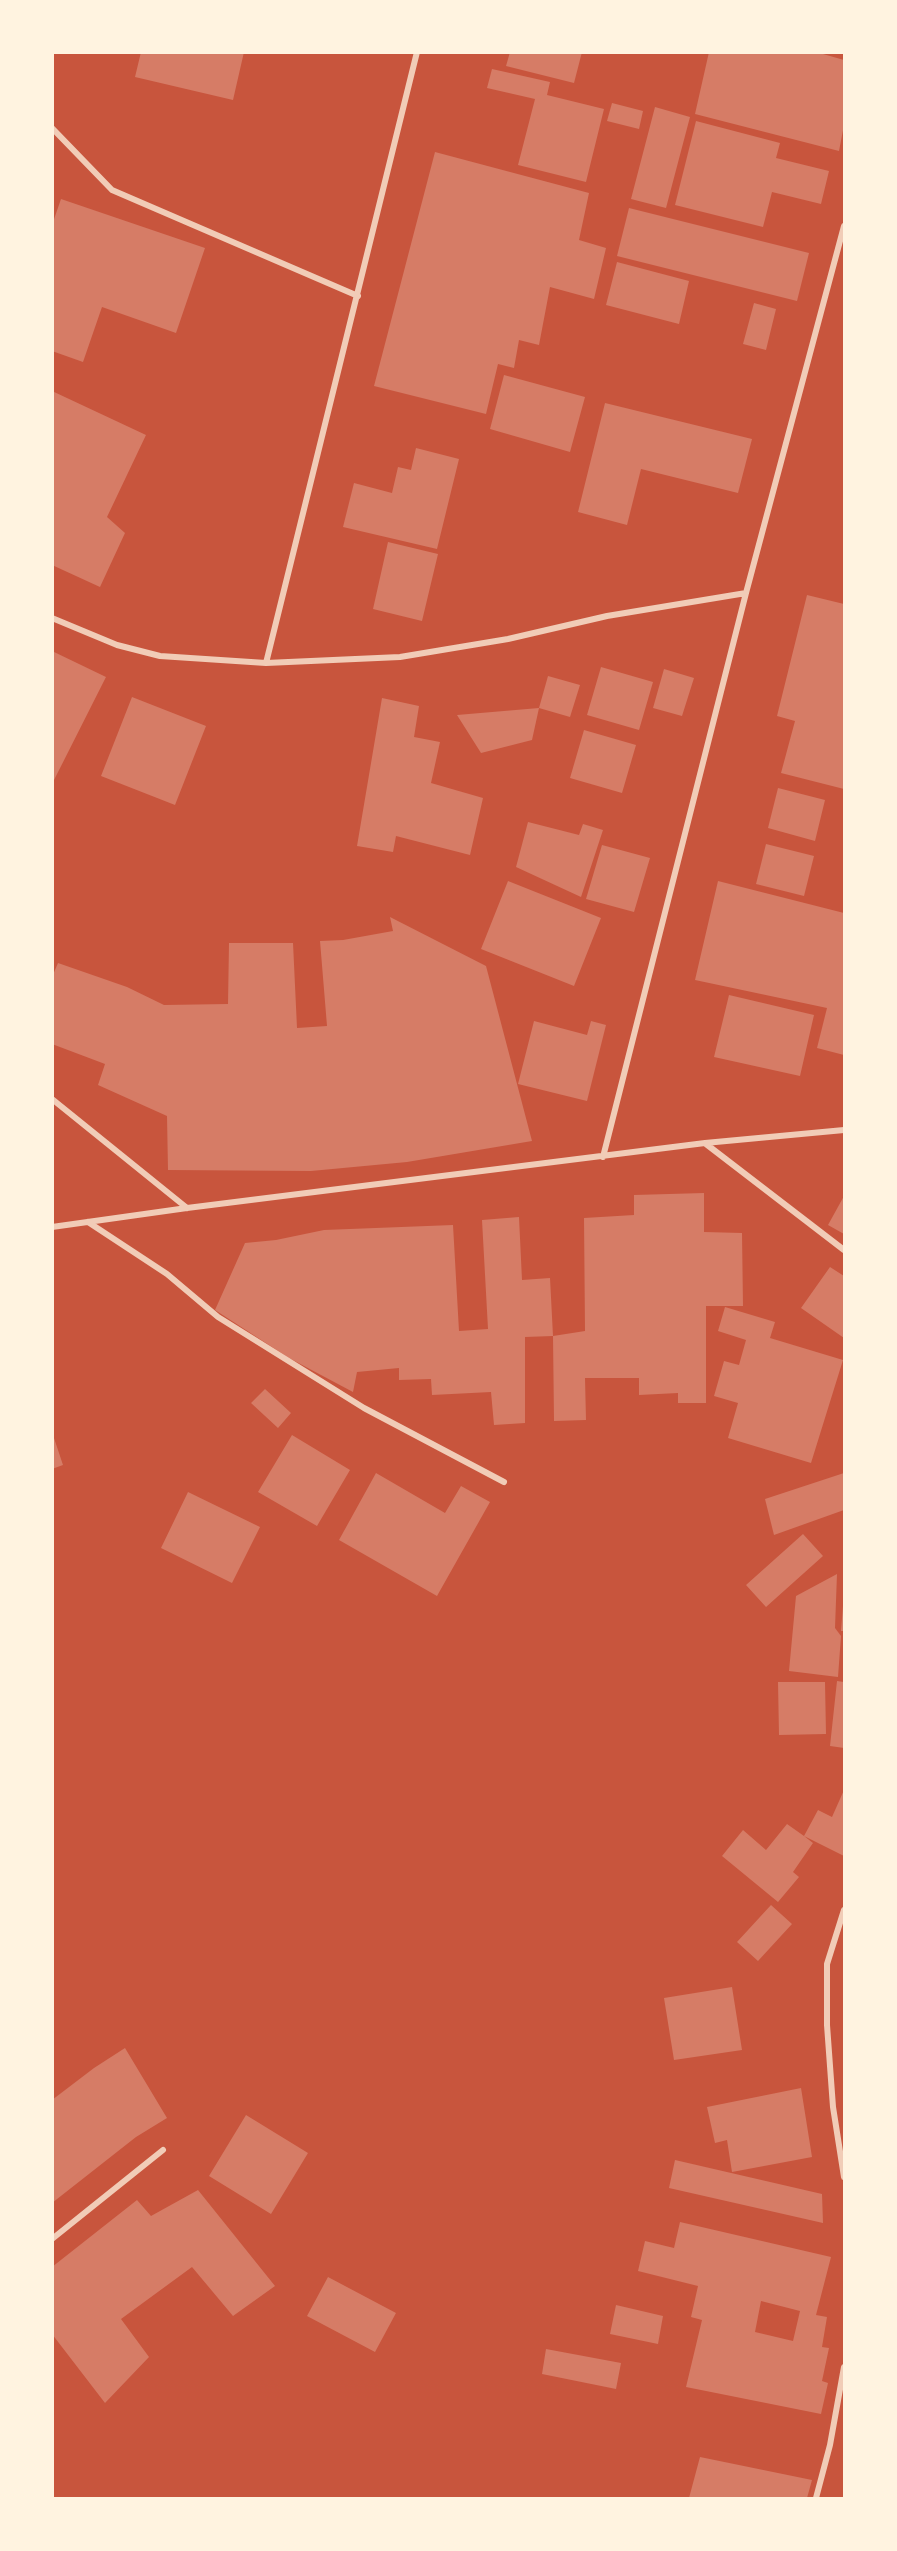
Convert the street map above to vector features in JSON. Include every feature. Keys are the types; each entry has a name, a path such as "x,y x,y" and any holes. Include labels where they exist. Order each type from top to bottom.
{"street":[{"path":"266,663 417,52"},
{"path":"52,128 112,190 358,296"},
{"path":"603,1157 746,593 844,226"},
{"path":"52,618 117,645 160,656 266,663 400,657 508,639 607,616 746,593"},
{"path":"52,1100 187,1208"},
{"path":"52,1227 705,1143 844,1130"},
{"path":"705,1143 844,1250"},
{"path":"87,1222 167,1274 218,1317 364,1408 504,1482"},
{"path":"844,1910 827,1964 827,2025 833,2107 844,2177"},
{"path":"52,2239 163,2150"},
{"path":"816,2499 830,2445 844,2367"}],"building":[{"path":"141,52 244,52 233,100 135,77"},
{"path":"510,52 582,52 574,83 506,66"},
{"path":"709,52 816,52 844,60 844,125 839,151 695,114"},
{"path":"492,69 550,82 547,95 604,109 586,182 518,165 535,99 487,88"},
{"path":"612,103 643,111 639,129 607,121"},
{"path":"655,107 690,117 666,208 631,199"},
{"path":"696,121 780,143 776,158 829,171 821,204 772,192 763,227 675,205"},
{"path":"435,152 589,193 579,240 606,248 594,299 550,287 539,345 519,340 514,368 498,364 486,414 374,386"},
{"path":"61,199 205,248 176,333 102,307 83,362 52,351 52,225"},
{"path":"629,208 809,253 797,301 617,256"},
{"path":"617,262 689,281 679,324 606,305"},
{"path":"754,303 776,309 766,350 743,344"},
{"path":"504,375 585,397 570,452 490,429"},
{"path":"52,391 146,435 107,517 125,533 100,587 52,565"},
{"path":"605,403 752,439 738,493 641,469 627,525 578,512"},
{"path":"416,448 459,459 437,549 343,527 354,483 392,493 398,467 411,470"},
{"path":"388,542 438,554 422,621 373,609"},
{"path":"807,595 844,604 844,789 781,773 795,721 777,716"},
{"path":"52,651 106,677 52,784"},
{"path":"601,667 653,682 639,730 587,715"},
{"path":"664,669 694,678 682,716 653,708"},
{"path":"548,676 580,685 570,717 539,708"},
{"path":"132,697 206,726 175,805 101,776"},
{"path":"382,698 419,706 414,737 440,742 431,783 483,798 470,855 396,836 393,852 357,846"},
{"path":"539,708 532,740 481,753 457,715"},
{"path":"584,730 636,745 622,793 570,778"},
{"path":"778,788 825,800 815,841 768,828"},
{"path":"528,822 579,835 583,824 603,830 581,897 516,867"},
{"path":"766,844 814,856 804,896 756,884"},
{"path":"602,845 650,858 634,912 586,899"},
{"path":"508,881 601,918 574,986 481,949"},
{"path":"718,881 844,913 844,1055 817,1048 827,1008 695,980"},
{"path":"390,917 486,966 532,1141 407,1162 311,1171 168,1170 167,1116 98,1085 105,1064 52,1044 52,977 58,963 127,987 164,1005 228,1004 229,943 293,943 297,1028 327,1026 320,941 343,940 393,931"},
{"path":"729,995 814,1015 800,1076 714,1057"},
{"path":"534,1021 587,1035 591,1021 606,1025 587,1101 518,1084"},
{"path":"704,1193 704,1232 742,1233 743,1306 706,1306 706,1403 678,1403 678,1393 639,1395 639,1378 585,1378 586,1420 554,1421 553,1336 585,1331 584,1218 634,1215 634,1195"},
{"path":"844,1196 844,1234 828,1225"},
{"path":"519,1217 522,1280 550,1278 553,1336 525,1337 525,1423 494,1425 491,1392 432,1395 431,1379 399,1380 399,1368 357,1372 353,1392 289,1358 215,1310 245,1243 276,1240 324,1230 453,1225 459,1331 488,1329 482,1220"},
{"path":"830,1267 844,1276 844,1338 801,1308"},
{"path":"725,1307 775,1322 770,1338 843,1360 811,1463 728,1438 738,1403 714,1396 724,1361 739,1365 746,1340 718,1331"},
{"path":"265,1389 291,1413 278,1428 251,1403"},
{"path":"52,1432 63,1465 52,1469"},
{"path":"292,1435 350,1470 317,1526 258,1492"},
{"path":"376,1473 445,1513 461,1486 490,1502 437,1596 339,1540"},
{"path":"844,1473 844,1510 774,1535 765,1499"},
{"path":"188,1492 260,1527 232,1583 161,1548"},
{"path":"803,1534 823,1556 766,1607 746,1585"},
{"path":"837,1574 835,1628 841,1636 838,1677 789,1671 796,1596"},
{"path":"843,1606 844,1631 841,1631"},
{"path":"837,1681 844,1682 844,1748 830,1746"},
{"path":"778,1682 825,1682 826,1734 779,1735"},
{"path":"844,1790 844,1856 804,1836 818,1810 832,1817"},
{"path":"787,1824 813,1843 793,1872 799,1877 778,1902 722,1856 743,1830 766,1850"},
{"path":"771,1905 792,1924 758,1961 737,1942"},
{"path":"732,1987 742,2050 674,2060 664,1998"},
{"path":"125,2048 167,2118 136,2137 52,2203 52,2100"},
{"path":"801,2088 812,2157 732,2172 727,2140 715,2143 707,2107"},
{"path":"246,2115 308,2153 271,2214 209,2176"},
{"path":"675,2160 822,2194 823,2223 669,2188"},
{"path":"198,2190 275,2286 233,2316 192,2267 121,2319 149,2357 105,2403 52,2334 52,2267 137,2200 151,2216"},
{"path":"680,2222 831,2257 816,2315 827,2317 822,2347 829,2348 822,2381 828,2383 821,2414 686,2387 702,2320 691,2317 698,2286 638,2271 645,2241 674,2248","holes":["761,2301 800,2311 793,2341 755,2332"]},
{"path":"328,2277 396,2313 375,2352 307,2316"},
{"path":"616,2305 663,2316 658,2344 610,2334"},
{"path":"546,2349 621,2363 616,2389 542,2374"},
{"path":"700,2457 812,2480 807,2498 689,2498"}]}
